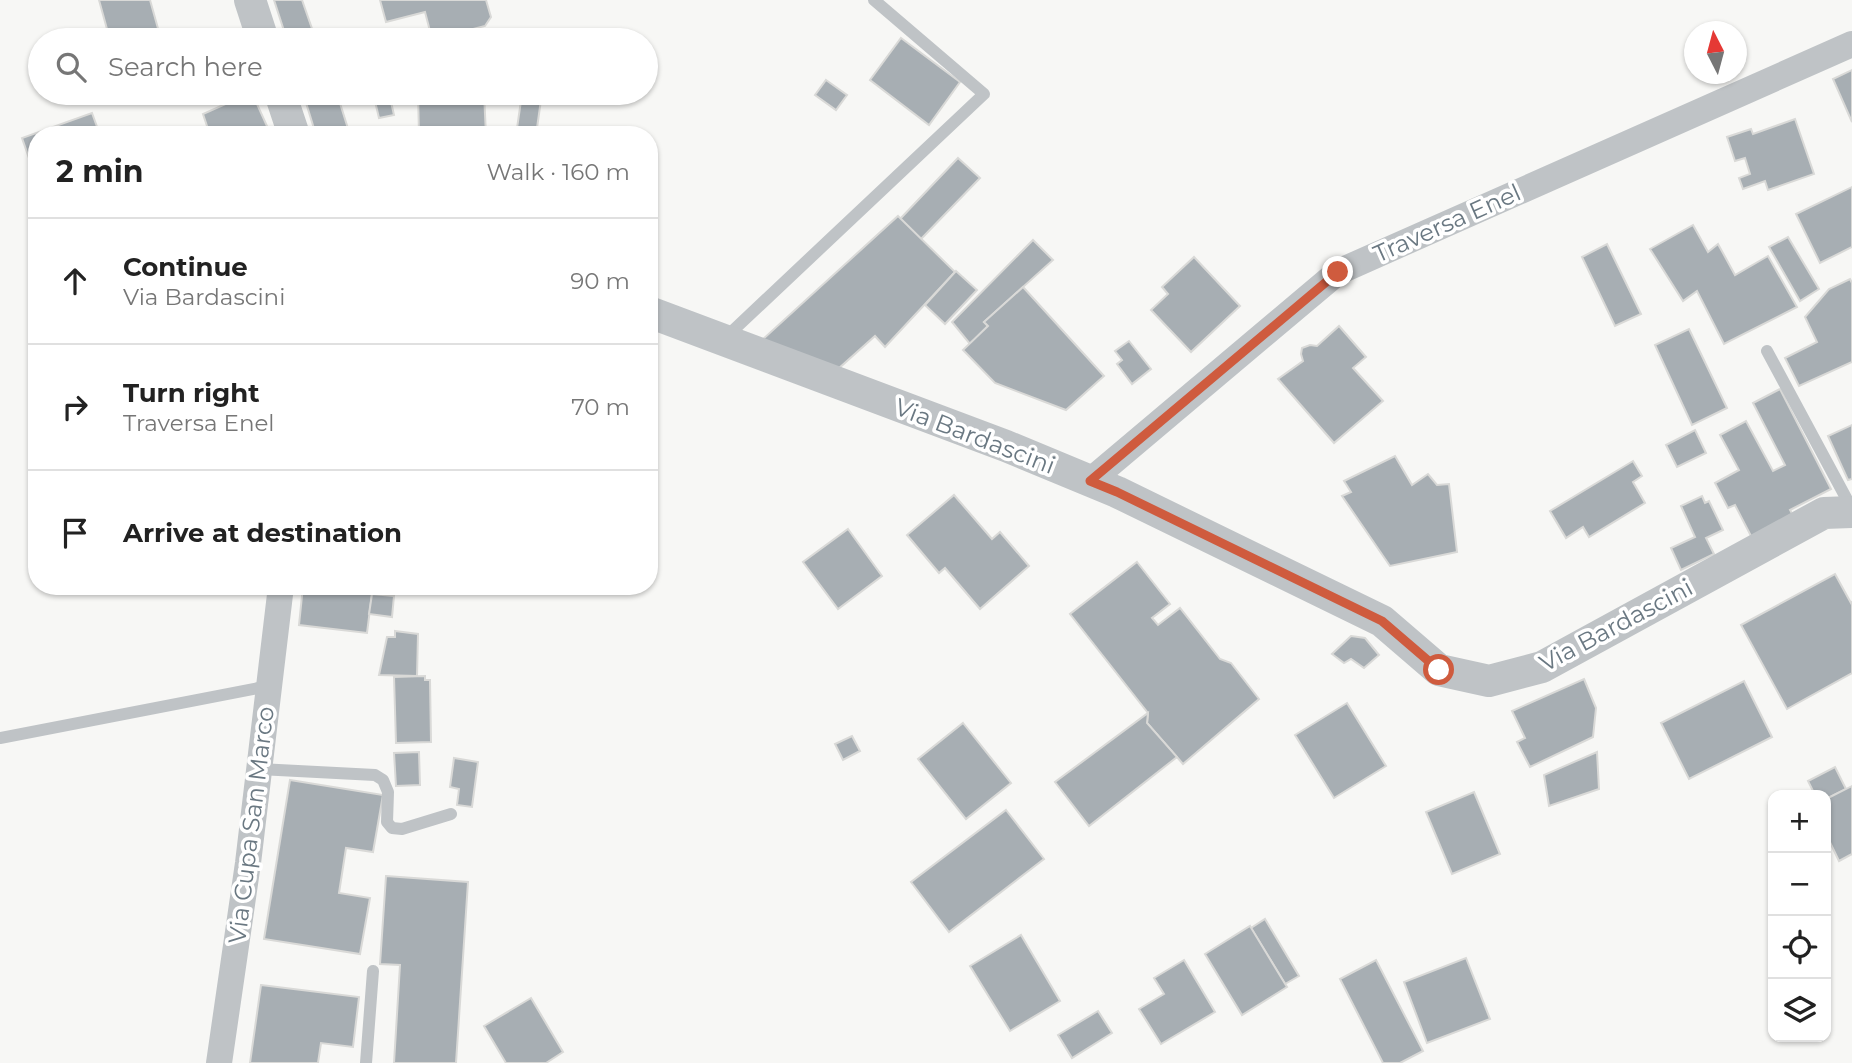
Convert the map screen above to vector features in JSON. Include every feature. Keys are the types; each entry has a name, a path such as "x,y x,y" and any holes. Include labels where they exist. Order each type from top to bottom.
{"street":[{"path":"250,0 259,28"},
{"name":"Traversa Enel","path":"1090,481 1338,272 1852,44"},
{"path":"284,105 291,126"},
{"name":"Via Bardascini","path":"658,315 1006,446 1117,492 1382,621 1439,670 1489,681 1542,667 1824,513 1852,510"},
{"name":"Via Cupa San Marco","path":"219,1063 248,863 280,595"}],"lane":[{"path":"724,339 984,94 874,0"},
{"path":"1767,351 1852,510"},
{"path":"0,738 269,686"},
{"path":"259,769 375,775 383,780 388,792 387,822 392,828 402,829 451,814"},
{"path":"366,1063 373,971"}],"building":[{"path":"99,0 150,0 158,28 107,28"},
{"path":"274,0 302,0 312,28 283,28"},
{"path":"380,0 486,0 491,17 485,26 477,28 429,28 425,12 386,22"},
{"path":"901,38 960,82 929,125 870,80"},
{"path":"1852,70 1852,122 1833,79"},
{"path":"826,80 847,95 836,110 815,95"},
{"path":"223,105 257,105 267,126 207,126 203,114"},
{"path":"307,105 341,105 347,126 313,126"},
{"path":"376,105 392,105 394,115 379,118"},
{"path":"418,105 485,105 486,126 419,126"},
{"path":"520,105 540,105 537,126 517,126"},
{"path":"92,113 97,126 56,126"},
{"path":"1795,119 1814,174 1768,190 1765,181 1743,189 1739,178 1750,174 1745,158 1735,161 1727,137 1751,129 1753,134"},
{"path":"28,136 28,155 22,138"},
{"path":"958,158 980,178 921,239 900,219"},
{"path":"1852,187 1852,247 1820,263 1796,214"},
{"path":"898,216 955,272 885,347 875,336 838,369 762,340"},
{"path":"1693,225 1708,252 1718,244 1735,275 1768,256 1797,307 1724,344 1697,291 1683,301 1650,249"},
{"path":"1788,237 1819,289 1800,301 1769,247"},
{"path":"1033,240 1053,260 984,322 988,326 970,344 952,322"},
{"path":"1607,244 1641,314 1615,326 1582,257"},
{"path":"1194,257 1240,306 1191,352 1151,310 1168,294 1162,287"},
{"path":"956,271 977,290 945,324 925,305"},
{"path":"1850,279 1852,362 1799,386 1785,358 1817,342 1805,317 1829,289"},
{"path":"1023,287 1104,376 1066,410 995,383 963,350 988,326 984,322"},
{"path":"1339,326 1366,357 1353,368 1383,401 1334,443 1278,379 1303,361 1302,348 1317,346"},
{"path":"1689,329 1727,408 1692,425 1655,345"},
{"path":"1129,341 1151,369 1132,384 1117,364 1122,360 1115,351"},
{"path":"1780,389 1831,489 1790,510 1794,517 1752,538 1735,505 1728,508 1715,483 1739,470 1720,435 1746,421 1773,471 1785,465 1753,403"},
{"path":"1852,425 1852,479 1848,480 1828,436"},
{"path":"1695,430 1706,453 1677,467 1666,445"},
{"path":"1395,456 1412,485 1428,474 1437,485 1449,484 1457,552 1390,566 1342,496 1351,492 1344,481"},
{"path":"1633,461 1642,476 1633,482 1645,503 1589,537 1583,527 1566,538 1550,511"},
{"path":"954,495 992,539 1000,532 1029,566 980,609 945,568 939,573 907,535"},
{"path":"1702,496 1705,503 1709,501 1723,530 1706,538 1714,554 1681,570 1671,548 1695,537 1681,506"},
{"path":"848,529 882,576 838,609 803,562"},
{"path":"1137,562 1170,604 1152,618 1158,625 1180,608 1220,659 1231,663 1259,699 1183,764 1147,723 1148,713 1070,614"},
{"path":"1835,574 1852,602 1852,673 1787,709 1741,625"},
{"path":"302,595 372,595 367,633 299,625"},
{"path":"372,595 394,596 392,617 369,614"},
{"path":"395,631 418,634 417,676 379,675 387,637 395,637"},
{"path":"1351,636 1365,638 1379,655 1364,668 1351,659 1344,663 1332,654"},
{"path":"425,676 425,680 430,680 431,742 396,743 394,677"},
{"path":"1584,679 1596,708 1593,737 1530,767 1517,742 1525,738 1512,711"},
{"path":"1744,681 1772,737 1689,779 1661,723"},
{"path":"1347,703 1386,766 1334,798 1295,735"},
{"path":"1148,713 1147,723 1177,757 1089,826 1055,782"},
{"path":"963,723 1011,783 966,819 918,759"},
{"path":"852,736 860,751 843,760 835,744"},
{"path":"419,752 420,785 396,786 394,753"},
{"path":"1597,752 1599,789 1549,806 1544,775"},
{"path":"454,758 478,762 472,807 457,805 459,789 450,787"},
{"path":"1835,767 1846,789 1831,796 1831,790 1812,790 1808,781"},
{"path":"290,780 383,795 373,852 346,848 339,893 370,898 360,954 264,939"},
{"path":"1852,786 1852,854 1839,861 1831,844 1831,796"},
{"path":"1474,792 1500,854 1452,874 1426,812"},
{"path":"1006,810 1044,859 949,932 911,882"},
{"path":"386,876 468,882 456,1063 394,1063 400,965 380,964"},
{"path":"1265,919 1299,976 1285,984 1251,928"},
{"path":"1250,926 1287,987 1242,1015 1205,954"},
{"path":"1021,935 1060,1001 1010,1031 970,966"},
{"path":"1466,958 1490,1019 1427,1043 1404,982"},
{"path":"1184,960 1215,1012 1161,1044 1139,1009 1164,994 1154,978"},
{"path":"1376,960 1423,1051 1400,1063 1383,1063 1340,979"},
{"path":"261,985 359,997 353,1047 321,1043 318,1063 250,1063"},
{"path":"531,998 563,1052 546,1063 506,1063 484,1026"},
{"path":"1098,1011 1112,1033 1072,1058 1058,1035"}],"route":[{"path":"1338,272 1090,481 1382,621 1439,670"}]}
